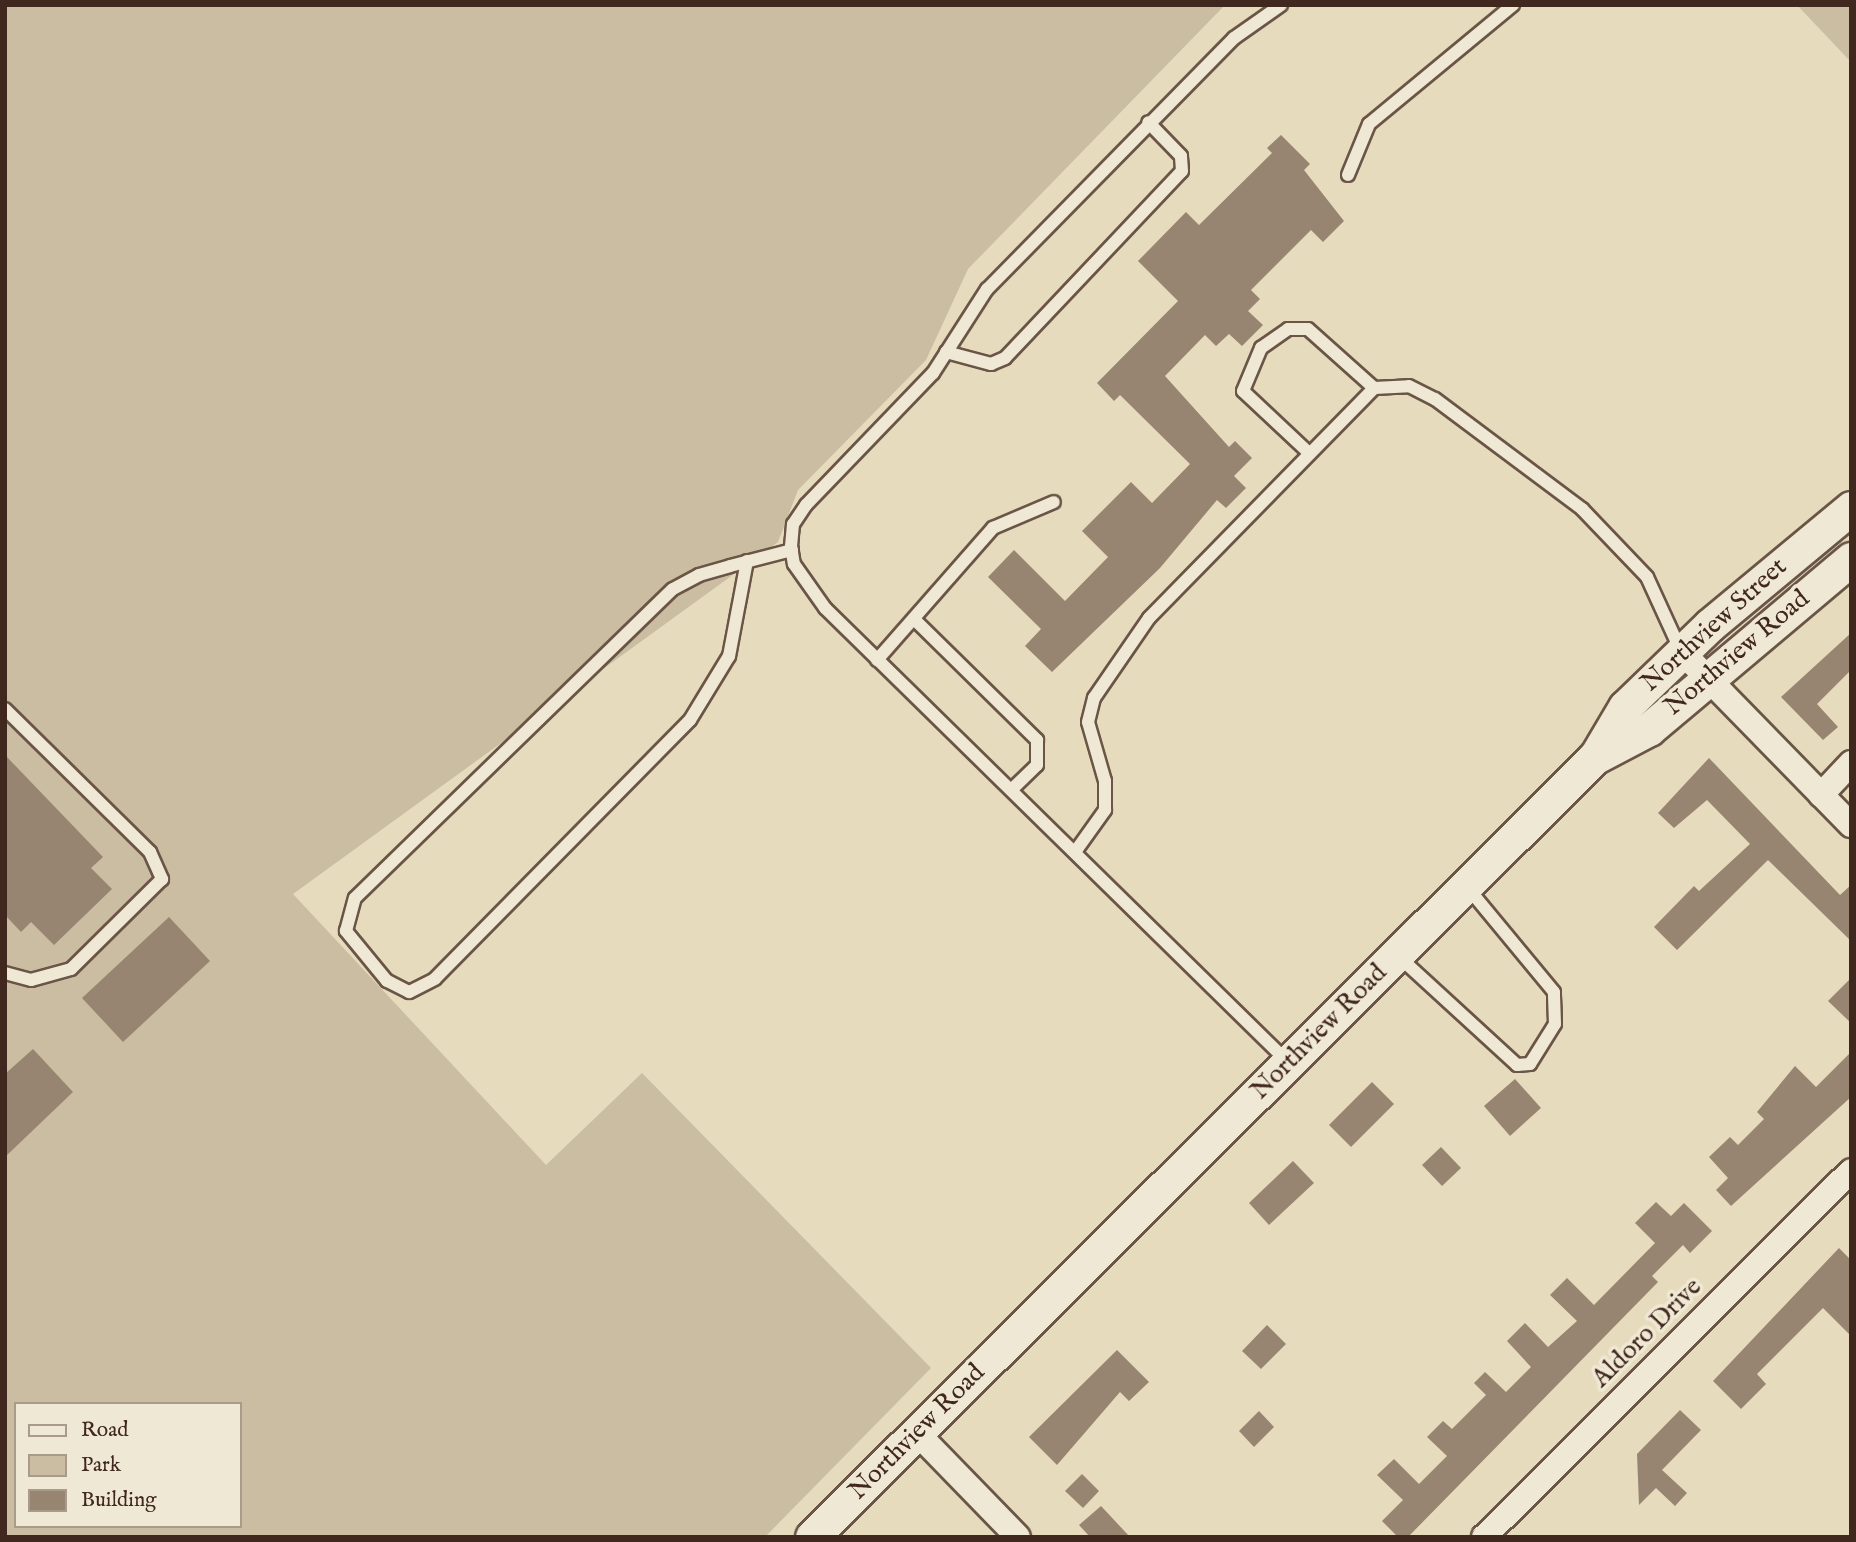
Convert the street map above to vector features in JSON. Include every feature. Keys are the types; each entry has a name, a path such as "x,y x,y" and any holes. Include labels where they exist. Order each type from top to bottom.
{"street":[{"name":"Northview Street","path":"1594,758 1625,707 1682,652 1851,508"},
{"name":"Northview Road","path":"813,1537 1594,758 1649,729 1851,558"},
{"path":"1682,652 1851,825"},
{"path":"1821,795 1851,763"},
{"name":"Aldoro Drive","path":"1484,1537 1851,1171"},
{"path":"916,1432 1018,1537"}],"lane":[{"path":"1281,5 1234,38 1148,122 987,289 946,352 806,505 793,524 792,550 809,587 877,660 1012,789 1288,1063"},
{"path":"1348,175 1369,124 1513,5"},
{"path":"946,352 991,364 1005,358 1182,171 1181,156 1148,122"},
{"path":"1308,452 1243,391 1261,348 1288,329 1308,329 1374,388"},
{"path":"1075,852 1105,810 1104,781 1088,722 1094,698 1149,618 1308,452 1374,388 1409,386 1435,399 1582,509 1647,577 1682,652"},
{"path":"877,660 916,621 993,528 1054,502"},
{"path":"747,561 729,656 690,720 435,979 409,992 387,981 346,931 355,898 673,589 747,561 792,550"},
{"path":"916,621 1037,740 1037,765 1012,789"},
{"path":"5,709 150,852 162,879 71,970 31,980 5,973"},
{"path":"1396,955 1517,1065 1530,1064 1555,1024 1555,992 1466,886"}],"green space":[{"path":"5,5 1225,5 968,269 926,360 798,490 778,542 293,894 546,1165 642,1073 931,1368 765,1537 5,1537"},
{"path":"1797,5 1851,5 1851,62"}],"building":[{"path":"1281,135 1310,164 1304,170 1344,221 1323,242 1311,230 1251,290 1260,299 1248,311 1263,325 1242,346 1229,334 1216,346 1205,335 1165,376 1229,447 1235,441 1252,458 1234,476 1246,488 1226,508 1217,500 1160,568 1052,672 1025,646 1041,629 988,577 1014,550 1065,601 1108,557 1082,531 1131,482 1152,503 1190,464 1120,395 1114,401 1097,383 1178,301 1138,261 1186,212 1199,225 1272,153 1267,148"},
{"path":"1851,633 1851,670 1817,704 1838,727 1823,740 1781,697"},
{"path":"5,755 103,857 91,868 112,889 54,945 31,922 21,932 5,915"},
{"path":"1709,758 1840,895 1851,885 1851,941 1768,860 1677,950 1654,927 1694,886 1699,891 1750,844 1707,800 1674,828 1658,813"},
{"path":"169,917 210,961 123,1042 82,998"},
{"path":"1851,978 1851,1023 1828,1001"},
{"path":"33,1049 73,1092 5,1157 5,1074"},
{"path":"1851,1052 1851,1097 1731,1206 1716,1190 1728,1178 1709,1157 1730,1137 1738,1145 1764,1119 1757,1112 1795,1066 1816,1087"},
{"path":"1515,1079 1541,1108 1510,1136 1484,1106"},
{"path":"1372,1082 1394,1104 1351,1147 1329,1125"},
{"path":"1441,1147 1461,1168 1442,1186 1422,1165"},
{"path":"1293,1161 1314,1183 1269,1225 1249,1203"},
{"path":"1656,1202 1671,1216 1684,1203 1712,1231 1690,1253 1683,1245 1652,1276 1658,1282 1408,1537 1398,1537 1382,1521 1403,1500 1377,1475 1394,1459 1419,1484 1447,1456 1427,1437 1443,1421 1452,1429 1486,1395 1474,1383 1485,1372 1506,1392 1531,1367 1507,1341 1525,1323 1548,1347 1577,1321 1550,1295 1567,1278 1594,1305 1655,1243 1635,1223"},
{"path":"1839,1248 1851,1260 1851,1336 1823,1308 1757,1374 1766,1384 1741,1409 1713,1381"},
{"path":"1267,1325 1286,1344 1261,1369 1242,1351"},
{"path":"1117,1350 1149,1382 1129,1401 1120,1392 1057,1465 1029,1437"},
{"path":"1680,1410 1701,1430 1662,1470 1687,1493 1675,1506 1656,1488 1639,1505 1637,1454"},
{"path":"1259,1411 1274,1427 1254,1447 1239,1431"},
{"path":"1082,1474 1099,1491 1083,1508 1065,1491"},
{"path":"1101,1506 1130,1537 1090,1537 1079,1525"}]}
